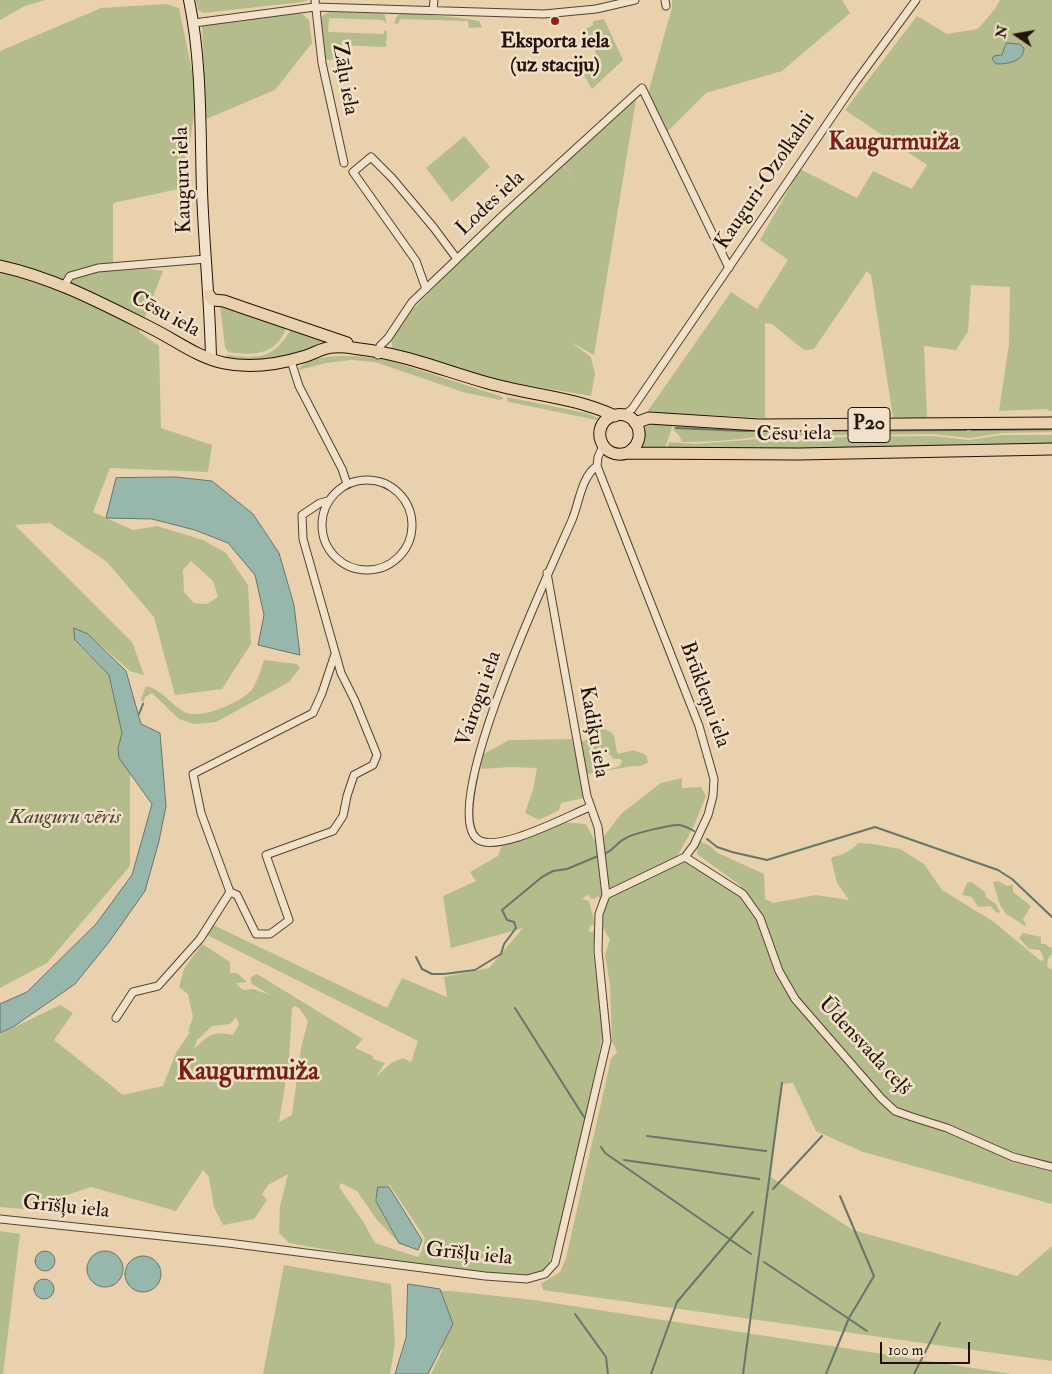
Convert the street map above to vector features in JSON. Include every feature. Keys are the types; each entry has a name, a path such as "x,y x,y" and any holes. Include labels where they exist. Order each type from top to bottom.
{"main road":[{"name":"Kauguru iela","path":"189,0 194,23 199,94 206,259 210,295 211,359"},
{"name":"Cēsu iela","path":"0,266 24,271 76,290 149,327 189,350 211,359 244,366 271,365 292,361 335,346 365,350 497,392 586,411 602,417 759,425 1052,423"},
{"path":"210,295 213,300 224,301 365,350"},
{"name":"Cēsu iela","path":"316,353 378,354"},
{"path":"606,449 600,436 600,430 622,419 639,431 639,440 627,454"},
{"name":"Cēsu iela","path":"606,449 618,455 799,454 1052,449"}],"street":[{"path":"434,0 434,10"},
{"path":"194,23 315,3 544,14 596,9 635,0"},
{"name":"Kauguri-Ozolkalni","path":"622,419 635,410 648,385 855,83 916,0"},
{"name":"Zāļu iela","path":"315,3 322,63 344,163"},
{"name":"Lodes iela","path":"378,354 381,345 388,338 412,302 642,88 729,268"},
{"path":"426,289 416,261 353,172 371,157 392,178 457,259"},
{"path":"64,286 70,276 98,268 206,259"},
{"path":"292,361 299,386 342,469 347,484"},
{"path":"597,465 598,457 606,449"},
{"name":"Vairogu iela","path":"590,806 523,836 504,841 482,842 472,833 471,806 475,767 513,654 547,573 573,518 584,485 591,470 597,465"},
{"name":"Brūkleņu iela","path":"597,465 699,726 714,778 713,796 708,815 694,844 685,857"},
{"path":"364,479 378,480 392,486 402,495 410,507 413,521 412,536 406,549 397,560 385,567 373,570 360,570 348,566 337,559 326,544 322,526 323,513 328,501 334,493 347,484 364,479"},
{"path":"328,501 320,503 302,515 303,539 336,653 341,673 355,701 377,755 372,765 354,774 343,816 333,831 266,855 289,920 270,934 256,934 238,895 230,892 201,813 193,774 313,713 336,653"},
{"name":"Kadiķu iela","path":"547,573 590,806 598,827 606,895"},
{"path":"606,895 685,857"},
{"name":"Ūdensvada ceļš","path":"685,857 743,894 763,923 779,971 795,999 881,1098 895,1110 947,1128 1013,1157 1052,1167"},
{"path":"116,1018 133,992 158,986 200,939 230,892"},
{"name":"Grīšļu iela","path":"0,1219 228,1243 485,1276 527,1279 545,1274 555,1263 560,1247 607,1041 598,951 599,914 606,895"}],"green space":[{"path":"0,0 45,0 25,6 0,20"},
{"path":"196,0 308,0 203,13 198,10"},
{"path":"672,0 842,0 850,13 782,71 706,93 667,132 648,93 672,8"},
{"path":"1000,0 1052,0 1052,412 1046,409 999,411 1009,344 1010,287 971,285 968,331 956,350 924,346 927,418 893,417 871,275 867,271 814,349 804,350 772,324 765,323 765,418 647,412 731,292 757,309 788,260 760,240 800,169 857,198 873,171 912,189 927,165 845,110 917,16 947,34 978,29"},
{"name":"Kauguru vēris","path":"166,4 179,8 197,95 183,188 113,203 113,264 163,271 139,332 159,346 161,428 212,445 208,472 110,468 93,512 133,530 157,526 203,540 226,553 248,585 251,644 222,689 175,695 154,617 107,562 50,523 15,525 132,642 144,675 130,671 88,634 75,641 109,675 130,769 130,866 47,963 0,988 0,51 101,8","holes":["191,561 213,581 218,597 207,604 194,603 184,592 183,570"]},
{"path":"330,12 381,13 385,15 386,24 383,20 329,18 328,32 383,34 385,30 387,31 386,47 337,45 335,59 327,60 324,56 321,19 323,15"},
{"path":"301,13 309,20 312,43 275,90 206,119 202,25 255,17"},
{"path":"401,13 469,19 479,21 482,27 469,28 468,21 400,19 398,24 394,23 397,16"},
{"path":"604,19 623,60 592,89 581,70 597,56 586,29 593,25 593,21"},
{"path":"637,94 594,355 571,342 591,357 595,374 591,396 476,376 393,351 391,338 407,315 523,198 561,163 576,182 561,162"},
{"path":"464,136 490,167 452,202 426,168"},
{"path":"220,305 287,325 283,335 271,348 247,354 228,352 225,347"},
{"path":"292,327 335,342 274,360 251,362 225,360 228,355 250,357 266,354 280,345"},
{"path":"356,356 388,360 503,397 503,399 500,400 463,392 375,362 351,360 326,363 299,370 306,363 319,358"},
{"path":"507,397 586,413 598,418 597,420 509,402"},
{"path":"644,422 673,425 664,451 639,451"},
{"path":"675,425 1052,427 1052,432 1003,433 970,438 931,434 769,436 720,441 682,442 679,435 673,430"},
{"path":"1002,435 1052,435 1052,446 666,451 669,442 697,444 770,438 934,436 969,440"},
{"path":"264,660 297,664 300,668 289,682 216,722 194,724 179,719 152,693 145,697 143,704 141,699 146,686 158,691 187,713 203,713 223,708 249,693 256,682"},
{"path":"601,728 607,730 613,734 618,754 634,750 646,755 648,762 641,766 587,774 581,742 590,738","holes":["601,754 609,754 614,759 622,761 620,766 607,770 600,769 598,760"]},
{"path":"572,739 584,798 561,803 559,810 539,820 525,813 533,790 537,768 481,769 482,755 509,740"},
{"path":"682,778 682,788 701,787 706,796 694,826 677,857 733,891 741,886 697,854 698,840 710,846 718,853 764,874 765,899 773,903 816,895 849,900 837,883 831,858 849,851 858,843 873,844 900,849 924,864 942,890 994,922 1041,961 1044,959 1040,950 1029,949 1019,938 1023,933 1041,937 1041,944 1045,944 1052,949 1047,966 1052,970 1052,1204 863,1152 816,1131 793,1083 782,1084 771,1177 853,1230 1017,1276 1052,1246 1052,1361 543,1290 541,1284 560,1272 566,1258 611,1059 617,1052 612,1041 610,985 605,955 610,939 604,930 599,896 594,899 590,898 588,894 582,899 589,901 595,924 590,926 589,932 595,931 593,952 603,1033 584,1131 560,1229 546,1272 511,1277 487,1275 390,1261 289,1243 279,1233 280,1206 288,1174 268,1185 262,1194 267,1200 254,1219 223,1225 214,1207 209,1177 203,1170 176,1211 91,1187 25,1209 0,1207 0,1034 60,1005 73,1013 54,1040 123,1095 163,1086 176,1053 190,1032 188,1031 193,1017 188,994 179,987 184,969 202,944 230,962 230,973 237,973 247,982 236,983 243,990 253,989 270,995 252,984 250,978 257,974 363,1039 355,1048 373,1056 373,1059 385,1063 376,1077 391,1063 403,1058 411,1062 418,1041 205,934 211,924 387,1008 402,978 447,997 444,977 489,968 523,928 451,948 443,896 476,881 470,872 498,856 502,845 560,822 586,824 596,843 600,841 622,813 661,783","holes":["295,1006 300,1009 308,1021 301,1048 292,1115 279,1122 289,1062 292,1008","236,1017 239,1024 233,1035 211,1035 194,1049 197,1040 212,1026 230,1024","341,1183 357,1191 377,1220 399,1243 383,1215 378,1187 389,1187 389,1184 425,1238 422,1251 418,1257 375,1243 364,1223 339,1187"]},
{"path":"998,881 1007,886 1013,885 1013,892 1031,906 1023,919 1027,927 1006,914 1000,905 993,882"},
{"path":"972,882 985,892 986,897 996,904 1000,912 997,913 990,906 978,907 972,897 962,895 967,883"},
{"path":"0,1231 20,1234 3,1374 0,1374"},
{"path":"284,1265 391,1284 395,1343 390,1374 263,1374"},
{"path":"431,1291 451,1291 534,1300 1011,1374 431,1374 442,1351 443,1333"}],"water":[{"path":"1007,43 1019,44 1024,48 1023,53 1014,61 996,64 992,59 994,56 1002,55"},
{"path":"176,477 212,481 253,514 279,553 294,605 300,655 258,645 264,615 255,575 228,543 195,530 152,519 106,518 116,478"},
{"path":"74,628 88,634 126,671 141,724 160,733 166,806 159,841 145,891 109,942 75,984 13,1027 0,1033 0,1004 27,992 96,924 132,875 152,804 119,758 118,748 122,733 109,675 75,640"},
{"path":"378,1187 389,1187 422,1240 418,1250 399,1243 376,1201"},
{"path":"45,1251 52,1254 55,1261 52,1268 45,1271 38,1268 35,1261 38,1254"},
{"path":"105,1251 117,1257 123,1269 117,1281 105,1287 93,1281 87,1269 93,1257"},
{"path":"143,1256 155,1262 161,1274 155,1286 143,1292 131,1286 125,1274 131,1262"},
{"path":"44,1279 51,1282 54,1289 51,1296 44,1299 37,1296 34,1289 37,1282"},
{"path":"408,1284 440,1289 453,1324 428,1374 395,1374 406,1338"}],"waterway":[{"path":"676,428 743,431 966,430"},
{"path":"972,430 1052,429"},
{"path":"139,714 143,704"},
{"path":"604,854 626,838 636,834 679,825 694,831"},
{"path":"707,839 717,847 767,860 875,827 998,870 1012,879 1052,917"},
{"path":"416,957 422,969 432,974 475,970 501,954 504,944 516,928 514,922 507,920 502,910 542,877 553,871 567,869 598,856"},
{"path":"515,1008 584,1117"},
{"path":"743,1374 782,1083"},
{"path":"647,1136 766,1151"},
{"path":"773,1189 822,1136"},
{"path":"601,1147 605,1153 751,1254"},
{"path":"624,1160 759,1179"},
{"path":"826,1374 849,1318 874,1276 840,1196"},
{"path":"651,1374 677,1302 753,1212"},
{"path":"764,1262 867,1331"},
{"path":"575,1314 606,1357 608,1374"},
{"path":"914,1374 940,1323"}],"place":[{"name":"Eksporta iela (uz staciju)","path":"555,21"}],"district":[{"name":"Kaugurmuiža","path":"894,144"},
{"name":"Kaugurmuiža","path":"248,1073"}]}
